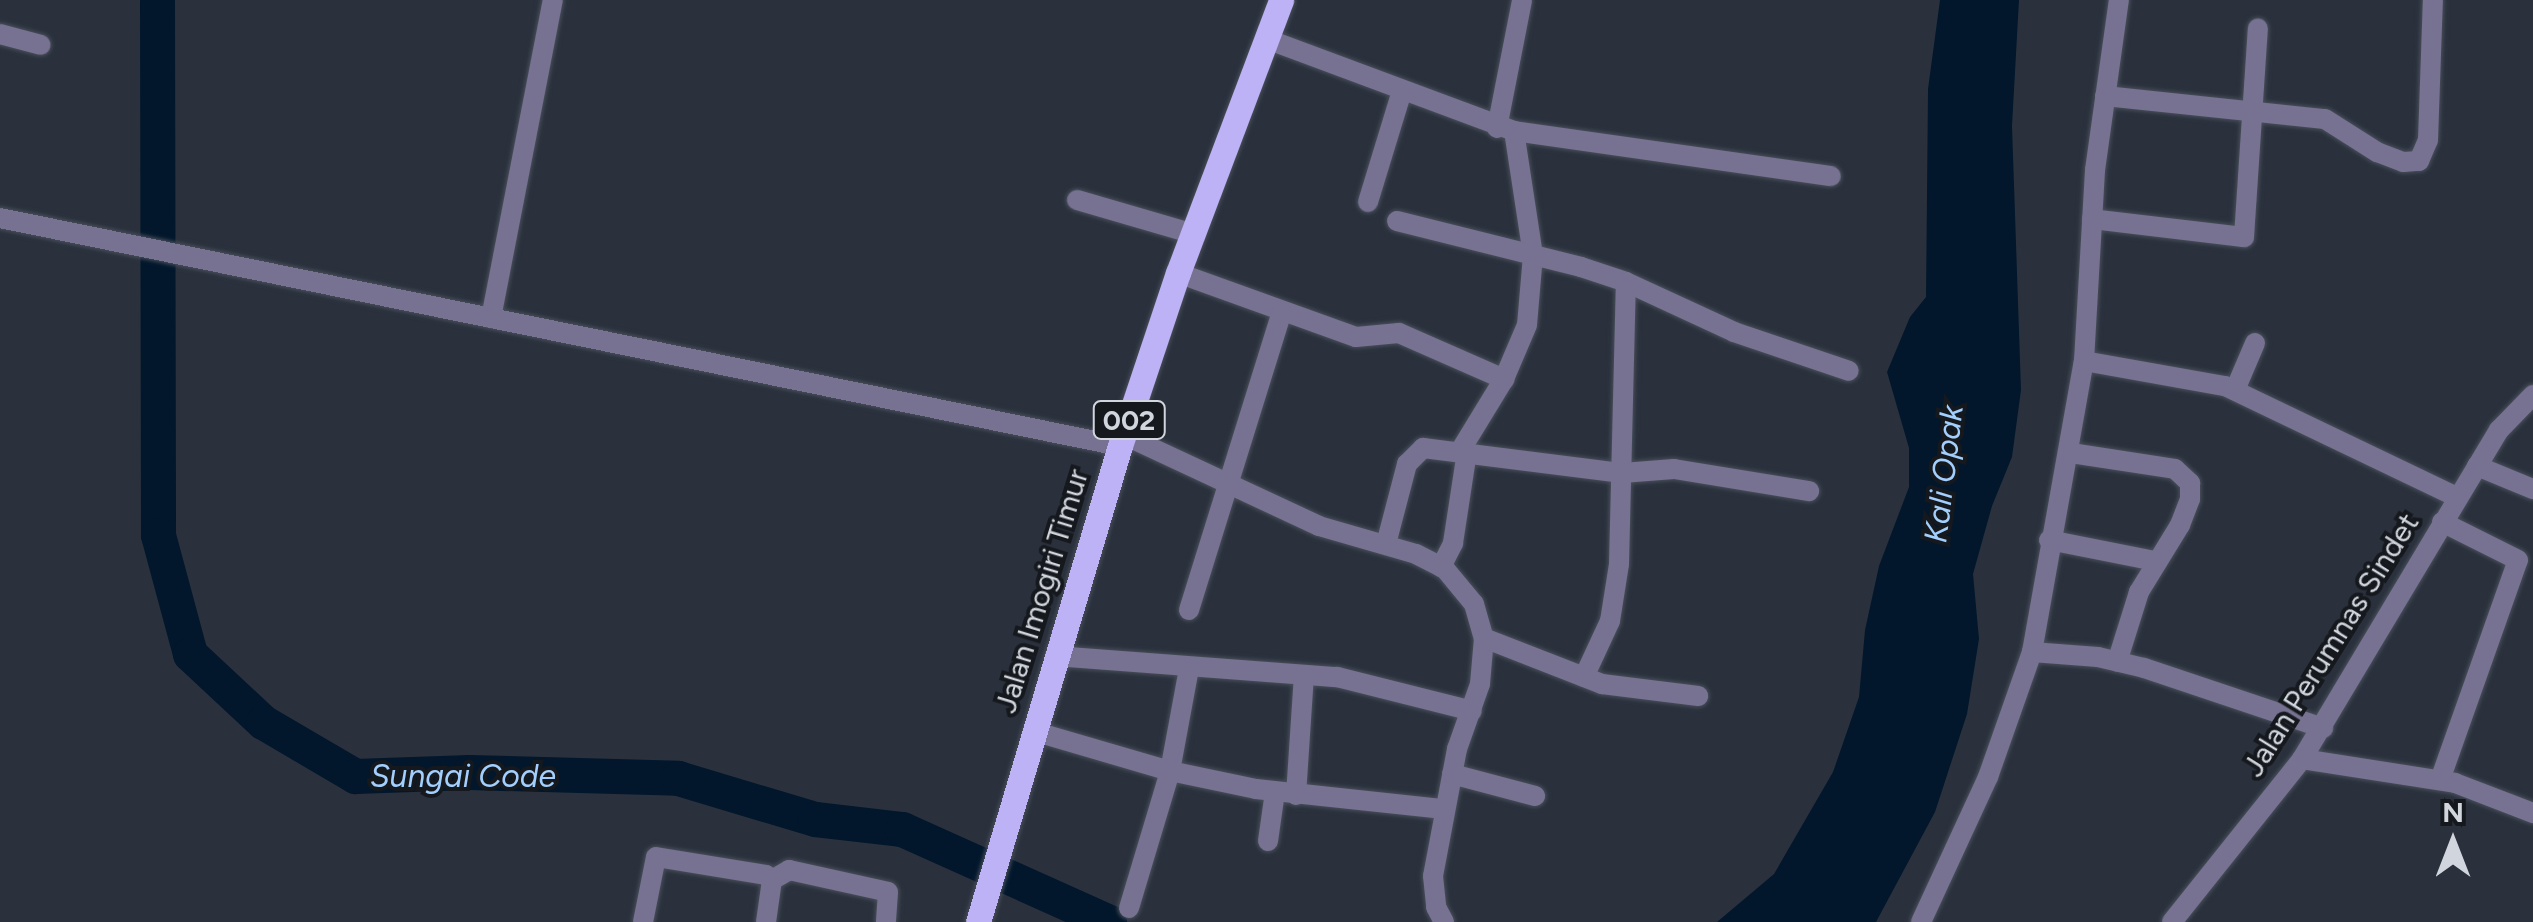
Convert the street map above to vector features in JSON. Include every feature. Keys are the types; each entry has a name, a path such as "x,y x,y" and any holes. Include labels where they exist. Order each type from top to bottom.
{"main road":[{"name":"Jalan Imogiri Timur","path":"978,922 1122,440 1178,273 1281,0"}],"street":[{"path":"491,318 552,0"},
{"path":"1441,567 1453,544 1463,452 1504,379 1526,325 1532,255 1505,129 1522,0"},
{"path":"1921,922 1988,776 2032,652 2049,540 2071,453 2084,362 2092,220 2118,0"},
{"path":"2105,96 2325,119 2378,152 2403,162 2419,161 2428,140 2433,0"},
{"path":"2092,220 2244,236 2258,28"},
{"path":"0,34 41,45"},
{"path":"1267,39 1505,129 1831,176"},
{"path":"1368,202 1402,91"},
{"path":"1077,200 1194,234"},
{"path":"0,218 1122,440 1319,526 1386,544 1441,567 1474,604 1484,638 1480,684 1452,774 1433,876 1436,907 1444,922"},
{"path":"1397,221 1626,282 1734,332 1849,371"},
{"path":"1178,273 1356,337 1399,333 1504,379"},
{"path":"1584,677 1601,648 1613,606 1622,473 1626,282"},
{"path":"1189,610 1231,488 1282,312"},
{"path":"2234,390 2255,343"},
{"path":"2084,362 2234,390 2457,497"},
{"name":"Jalan Perumnas Sindet","path":"2172,922 2302,759 2457,497 2511,414 2533,395"},
{"path":"1386,544 1411,456 1424,448 1622,473 1674,469 1809,491"},
{"path":"2071,453 2175,469 2190,483 2190,499 2180,525 2155,561 2130,615 2117,662"},
{"path":"2477,466 2533,489"},
{"path":"2440,780 2526,564 2442,522"},
{"path":"2049,540 2155,561"},
{"path":"1484,638 1584,677 1628,689 1698,696"},
{"path":"2032,652 2117,662 2323,728"},
{"path":"1055,656 1304,675 1378,685 1472,710"},
{"path":"1129,908 1170,772 1189,668"},
{"path":"1268,841 1286,793 1304,675"},
{"path":"1033,732 1170,772 1286,793 1444,809"},
{"path":"2302,759 2440,780 2483,791 2533,813"},
{"path":"1452,774 1534,796"},
{"path":"642,922 656,857 772,880 789,870 804,871 884,890 890,895 886,922"},
{"path":"766,922 772,880"}],"water":[{"name":"Kali Opak","path":"1940,0 2019,0 2012,126 2021,390 2012,457 1992,506 1973,574 1979,639 1967,714 1935,812 1876,922 1717,922 1774,874 1833,772 1859,697 1865,630 1879,566 1909,487 1909,448 1887,372 1910,317 1926,297 1928,89"}],"waterway":[{"name":"Sungai Code","path":"157,0 158,535 190,654 263,722 355,776 469,772 678,778 815,819 902,829 1109,922"}]}
